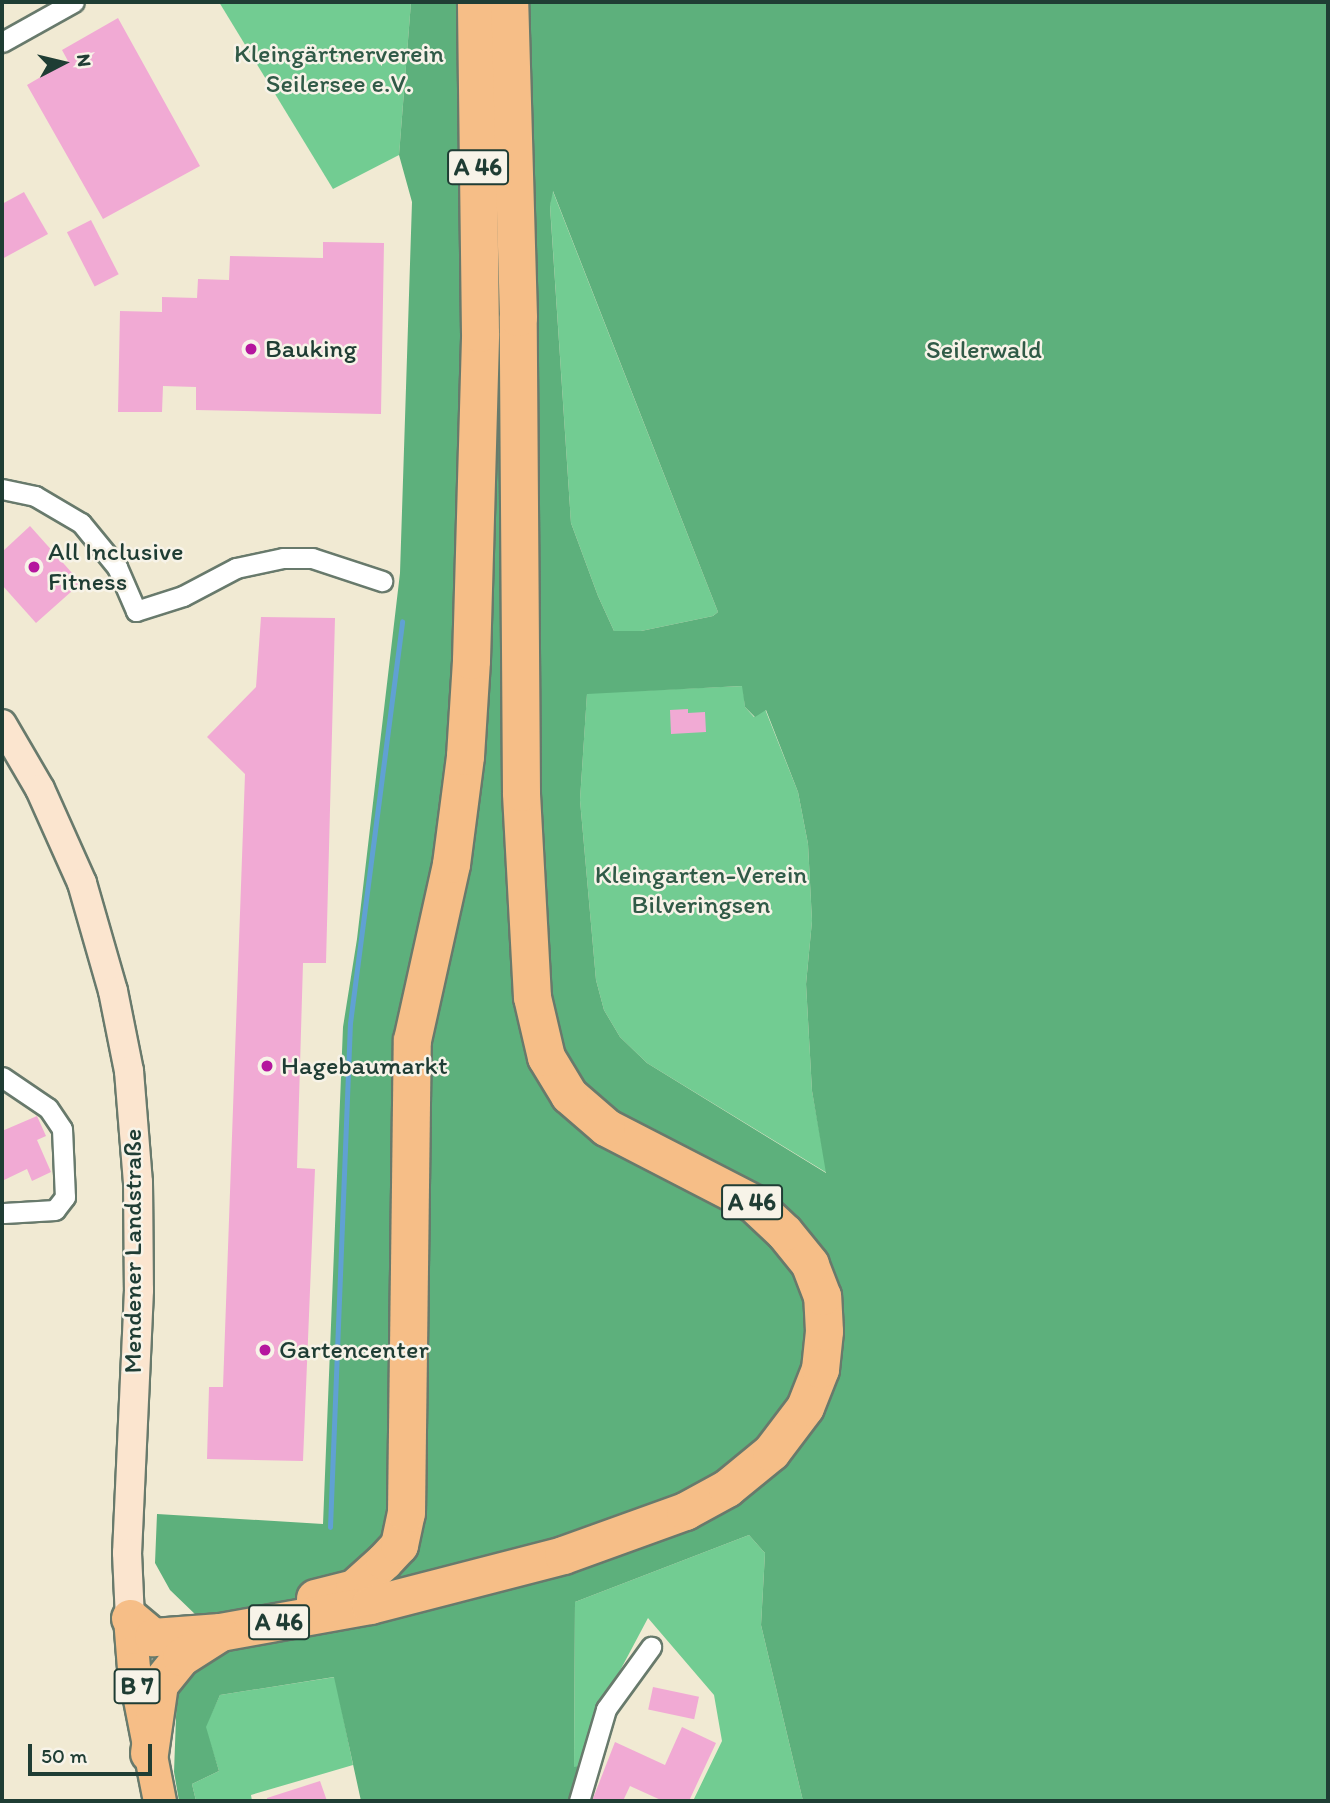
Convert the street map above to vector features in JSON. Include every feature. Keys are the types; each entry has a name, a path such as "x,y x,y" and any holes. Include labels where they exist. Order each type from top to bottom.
{"highway":[{"name":"A 46","path":"130,1618 330,1595 354,1588 398,1545 406,1513 412,1040 451,864 465,756 472,616 480,333 476,2"},
{"name":"A 46","path":"130,1618 153,1637 220,1632 370,1605 563,1555 685,1511 727,1488 771,1452 805,1407 820,1369 824,1331 822,1296 810,1264 784,1232 753,1203 606,1127 569,1095 546,1057 531,984 521,792 518,317 509,2"},
{"name":"A 46","path":"149,1754 159,1684 181,1657 220,1632"}],"main road":[{"name":"Mendener Landstraße","path":"2,724 40,789 82,884 113,991 129,1071 138,1182 139,1290 127,1553 134,1669 160,1801"}],"street":[{"path":"2,42 74,2"},
{"path":"2,489 35,496 81,523 117,567 136,611 183,596 236,568 284,558 312,558 382,581"},
{"path":"2,1077 48,1108 62,1129 65,1197 55,1210 4,1213"},
{"path":"579,1801 606,1709 652,1647"}],"green space":[{"name":"Kleingärtnerverein Seilersee e.V.","path":"219,2 411,2 399,155 333,189"},
{"name":"Seilerwald","path":"411,2 1328,2 1328,1801 803,1801 761,1625 765,1553 749,1535 575,1602 574,1767 580,1766 571,1801 361,1801 334,1677 220,1695 206,1727 219,1771 192,1784 196,1801 179,1801 174,1772 177,1690 197,1658 225,1643 170,1590 155,1563 157,1514 323,1524 343,1027 357,939 400,573 412,202 399,155","holes":["553,191 718,612 713,616 641,631 614,631 598,596 571,523 550,206","742,686 745,707 755,717 766,710 798,792 808,844 812,921 806,984 812,1091 826,1173 647,1063 620,1037 604,1010 596,980 580,800 587,694"]},
{"path":"552,189 718,612 713,616 641,631 614,631 598,596 571,523 550,205"},
{"name":"Kleingarten-Verein Bilveringsen","path":"743,686 745,707 754,717 765,709 798,792 808,844 812,921 806,984 812,1091 827,1173 647,1063 620,1037 604,1010 596,980 580,800 587,693"},
{"path":"749,1535 765,1553 761,1625 803,1801 693,1801 722,1741 714,1695 648,1618 598,1712 580,1766 574,1768 575,1602"},
{"path":"335,1677 353,1765 251,1795 252,1801 196,1801 192,1784 219,1771 205,1727 220,1695"}],"building":[{"path":"118,18 200,166 103,219 27,85 68,61 62,50"},
{"path":"24,192 48,234 2,259 2,204"},
{"path":"91,220 119,274 95,287 67,232"},
{"name":"Bauking","path":"323,242 384,243 381,414 196,410 196,387 163,386 162,412 118,412 120,311 162,312 162,297 197,298 198,279 229,280 230,256 323,258"},
{"name":"All Inclusive Fitness","path":"30,526 81,583 36,623 2,585 2,552"},
{"name":"Hagebaumarkt","path":"261,617 335,618 326,963 303,963 297,1168 315,1169 303,1461 207,1459 209,1387 223,1387 245,774 207,737 256,687"},
{"path":"688,709 688,713 705,712 706,732 671,734 670,710"},
{"path":"37,1116 46,1136 37,1140 51,1172 32,1181 27,1169 2,1181 2,1131"},
{"path":"653,1687 699,1697 694,1719 648,1709"},
{"path":"682,1727 716,1743 689,1801 663,1801 630,1786 623,1801 592,1801 615,1742 665,1765"},
{"path":"320,1781 327,1801 267,1801 267,1798"}],"waterway":[{"path":"330,1527 350,1023 402,621"}],"place":[{"name":"Bauking","path":"251,349"},
{"name":"All Inclusive Fitness","path":"34,567"},
{"name":"Hagebaumarkt","path":"267,1066"},
{"name":"Gartencenter","path":"265,1350"}]}
